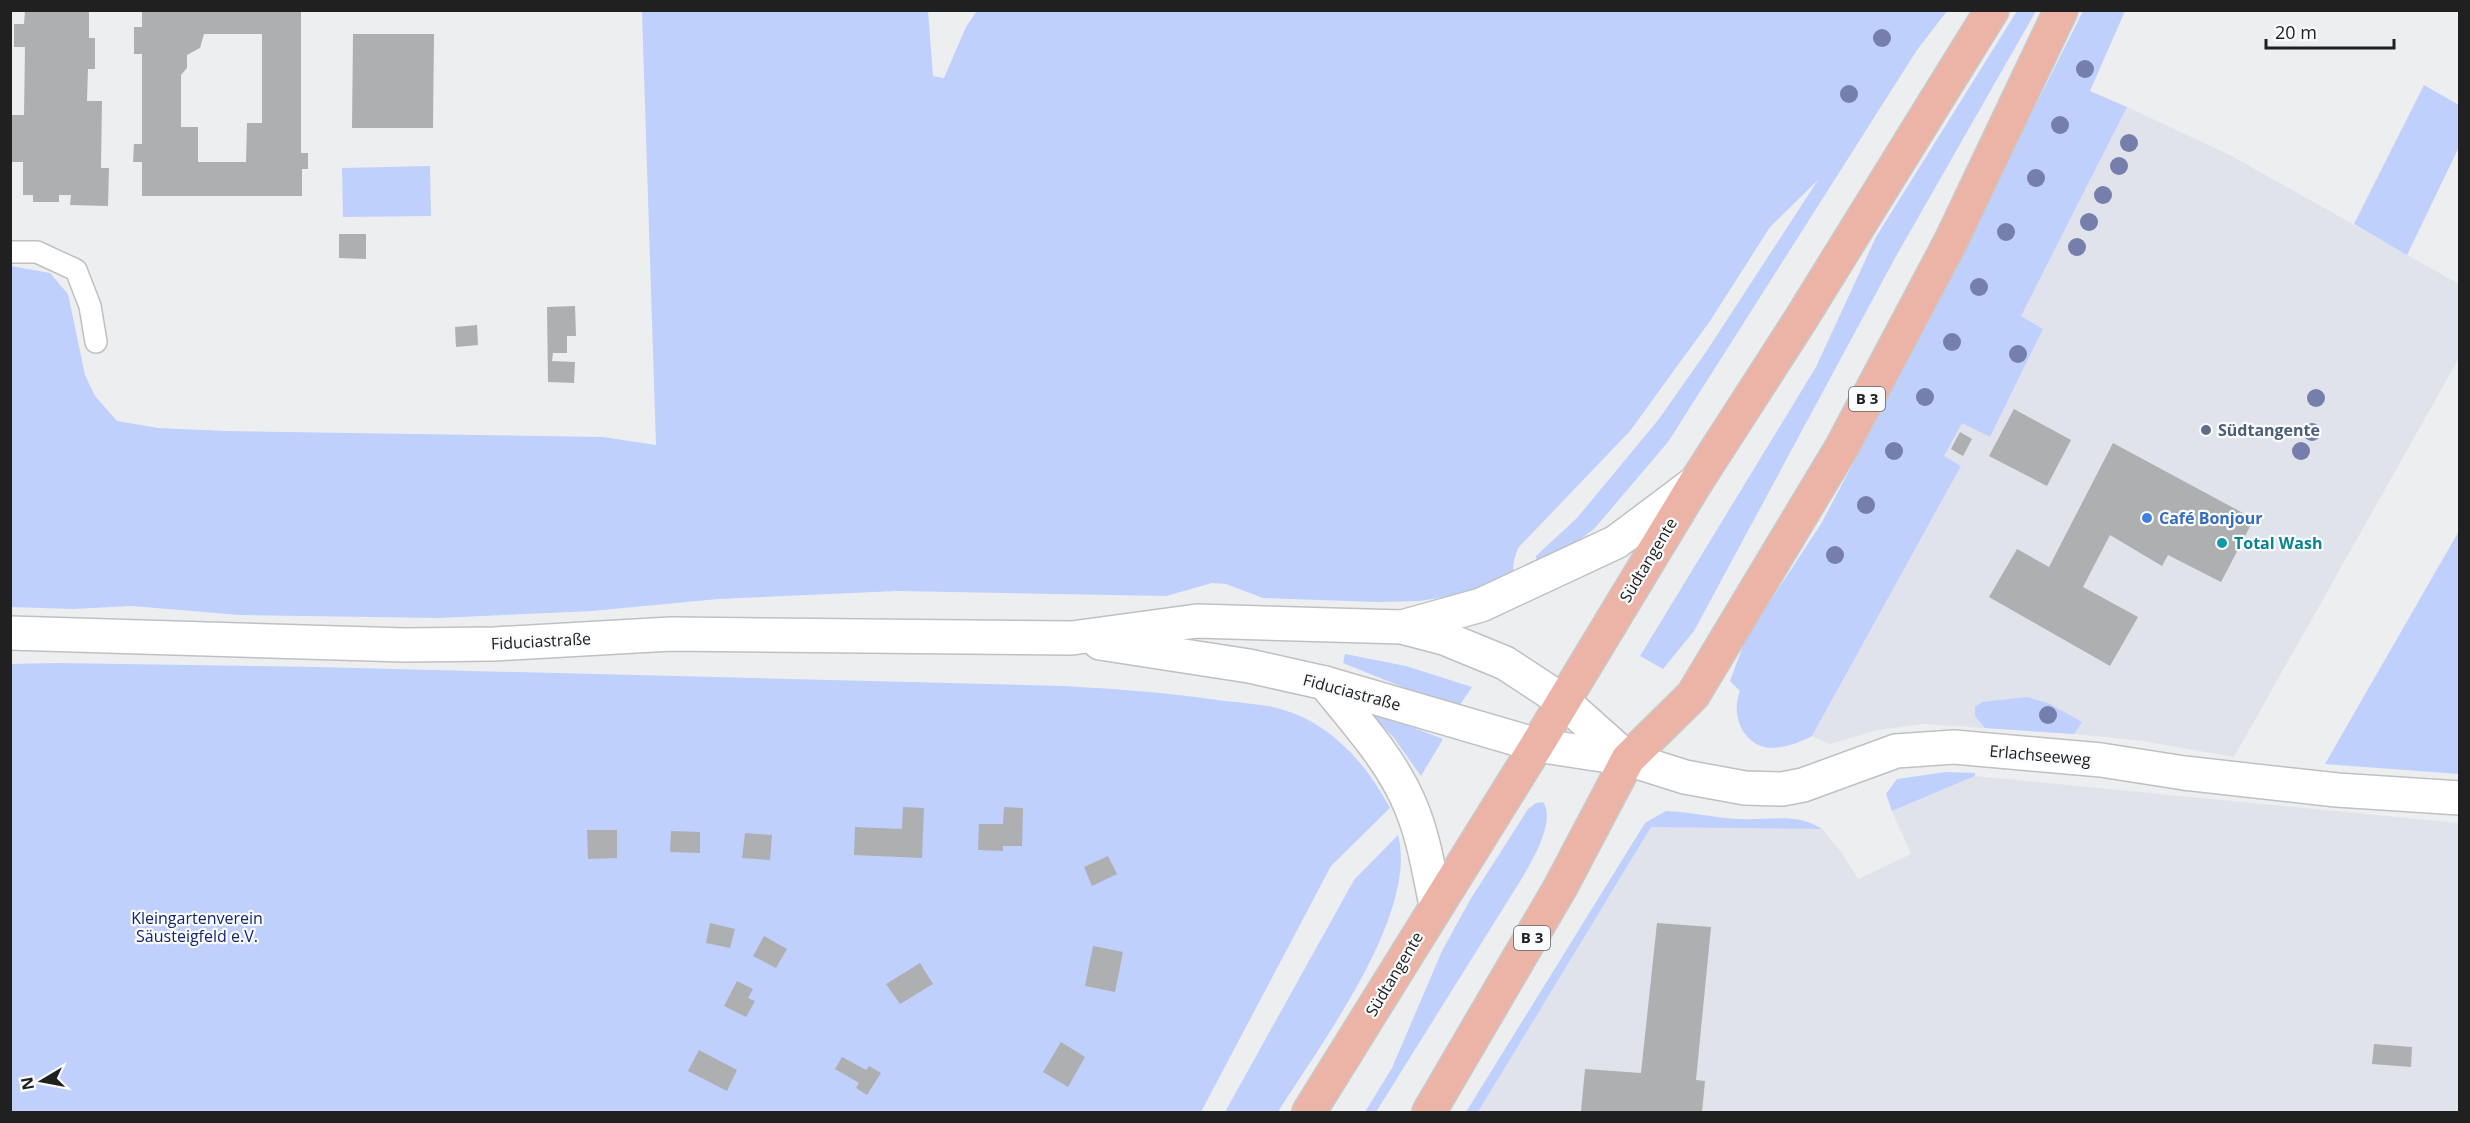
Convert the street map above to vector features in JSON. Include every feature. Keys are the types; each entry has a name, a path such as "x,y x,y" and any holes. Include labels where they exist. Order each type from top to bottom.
{"main road":[{"name":"Südtangente","path":"1309,1113 1537,745 1696,482 1799,322 1992,10"},
{"name":"B 3","path":"1429,1113 1560,888 1628,759 1693,695 1842,447 1951,241 2061,10"},
{"path":"1402,627 1481,604 1616,542 1696,482"},
{"name":"Fiduciastraße","path":"10,633 405,645 494,644 671,634 1072,638 1197,621 1402,627 1444,638 1505,663 1563,701 1628,759"},
{"name":"Fiduciastraße","path":"1072,638 1249,666 1325,683 1537,745 1628,759"},
{"path":"1325,683 1381,752 1411,806 1421,834 1436,905"},
{"name":"Erlachseeweg","path":"1628,759 1685,777 1745,788 1782,789 1803,785 1896,750 1954,747 2101,760 2184,773 2337,790 2460,798"}],"lane":[{"path":"10,252 37,252 76,270 90,306 96,342"}],"shaded area":[{"name":"Südtangente","path":"2127,107 2230,155 2459,284 2459,358 2234,757 2142,741 1923,724 1877,730 1830,744 1812,736 1961,466 1943,456 1962,422 1990,437 2043,329 2020,316"},
{"path":"1975,776 2459,823 2459,1112 1478,1112 1651,826 1822,829 1842,853 1858,879 1911,854 1892,811"}],"green space":[{"path":"648,10 928,11 933,76 944,78 966,27 977,11 1947,11 1917,50 1668,442 1594,529 1548,563 1537,565 1536,556 1577,518 1659,419 1708,349 1818,180 1770,227 1710,321 1630,431 1518,548 1512,579 1455,595 1420,601 1377,602 1263,598 1226,584 1212,583 1166,596 897,591 718,599 592,611 438,618 240,615 132,606 73,609 11,607 11,266 50,273 68,294 85,375 95,396 117,421 158,428 225,431 603,437 656,445 642,12"},
{"path":"2017,11 2036,11 1895,258 1694,631 1663,669 1640,656 1816,367 1876,237"},
{"path":"2083,11 2125,11 2090,91 2127,107 2021,316 2043,329 1990,437 1962,423 1944,456 1961,466 1812,736 1782,747 1761,746 1753,742 1741,728 1737,710 1740,691 1730,681 1746,638 1821,524 1892,390"},
{"path":"2424,85 2459,105 2459,147 2407,255 2354,224"},
{"path":"430,166 431,216 343,217 342,168"},
{"path":"2459,531 2459,774 2325,764"},
{"path":"1345,654 1406,666 1472,687 1457,709 1343,663"},
{"name":"Kleingartenverein Säusteigfeld e.V.","path":"10,664 317,667 1064,686 1173,694 1273,707 1311,721 1342,744 1356,759 1369,774 1390,808 1331,866 1201,1112 11,1112"},
{"path":"2027,697 2048,703 2082,722 2074,734 1985,728 1975,716 1975,707 1982,702"},
{"path":"1375,713 1443,739 1421,776 1394,738 1372,715"},
{"path":"1946,772 1975,773 1975,776 1892,811 1886,794 1897,779"},
{"path":"1543,802 1547,819 1545,829 1524,875 1376,1112 1365,1112 1392,1068 1442,951 1470,900 1528,809 1536,803"},
{"path":"1666,811 1740,819 1793,819 1822,829 1651,827 1478,1112 1466,1112 1645,823"},
{"path":"1398,835 1401,867 1394,902 1380,940 1340,1016 1278,1112 1225,1112 1354,880"}],"building":[{"path":"25,10 89,10 89,38 95,38 95,69 88,69 87,101 102,101 101,168 109,168 108,206 70,205 71,195 59,195 59,202 33,202 33,195 23,195 23,162 11,162 12,115 24,115 25,47 14,47 14,24 24,24"},
{"path":"142,10 301,10 301,153 308,153 308,169 302,169 302,196 142,196 142,162 133,162 134,144 142,144 142,54 134,54 134,27 142,27","holes":["204,34 262,34 262,123 247,123 246,162 198,162 198,127 181,127 181,75 187,68 187,55 200,48"]},
{"path":"353,34 434,34 433,128 352,128"},
{"path":"339,234 366,234 366,259 339,258"},
{"path":"575,306 576,336 567,336 567,353 553,353 552,361 575,362 574,383 548,382 547,307"},
{"path":"477,325 478,345 456,347 455,327"},
{"path":"2014,409 2071,440 2047,486 1989,456"},
{"path":"1960,432 1972,439 1963,456 1951,449"},
{"path":"2113,443 2254,519 2221,582 2168,555 2162,566 2110,535 2083,587 2138,617 2110,666 1989,597 2017,549 2049,567"},
{"path":"903,807 924,808 922,858 854,855 855,827 902,829"},
{"path":"1004,807 1023,808 1022,846 1003,846 1003,851 978,850 979,824 1003,824"},
{"path":"587,830 617,830 617,858 588,859"},
{"path":"671,831 700,832 700,853 670,852"},
{"path":"745,833 772,835 770,860 742,858"},
{"path":"1108,856 1117,874 1092,886 1084,867"},
{"path":"710,923 735,929 730,948 706,943"},
{"path":"1657,923 1711,927 1696,1080 1705,1081 1702,1112 1581,1112 1585,1069 1641,1073"},
{"path":"764,936 787,949 776,968 753,956"},
{"path":"1093,946 1123,952 1115,992 1085,986"},
{"path":"920,963 933,984 900,1004 886,984"},
{"path":"737,981 753,989 748,998 755,1001 746,1017 724,1006"},
{"path":"1061,1042 1085,1057 1068,1087 1043,1072"},
{"path":"2374,1044 2412,1047 2411,1067 2372,1064"},
{"path":"699,1050 737,1070 727,1091 688,1071"},
{"path":"842,1057 866,1070 869,1066 881,1073 867,1095 856,1088 859,1083 835,1069"}],"place":[{"name":"Südtangente","path":"2206,430"},
{"name":"Café Bonjour","path":"2147,518"},
{"name":"Total Wash","path":"2222,543"}]}
